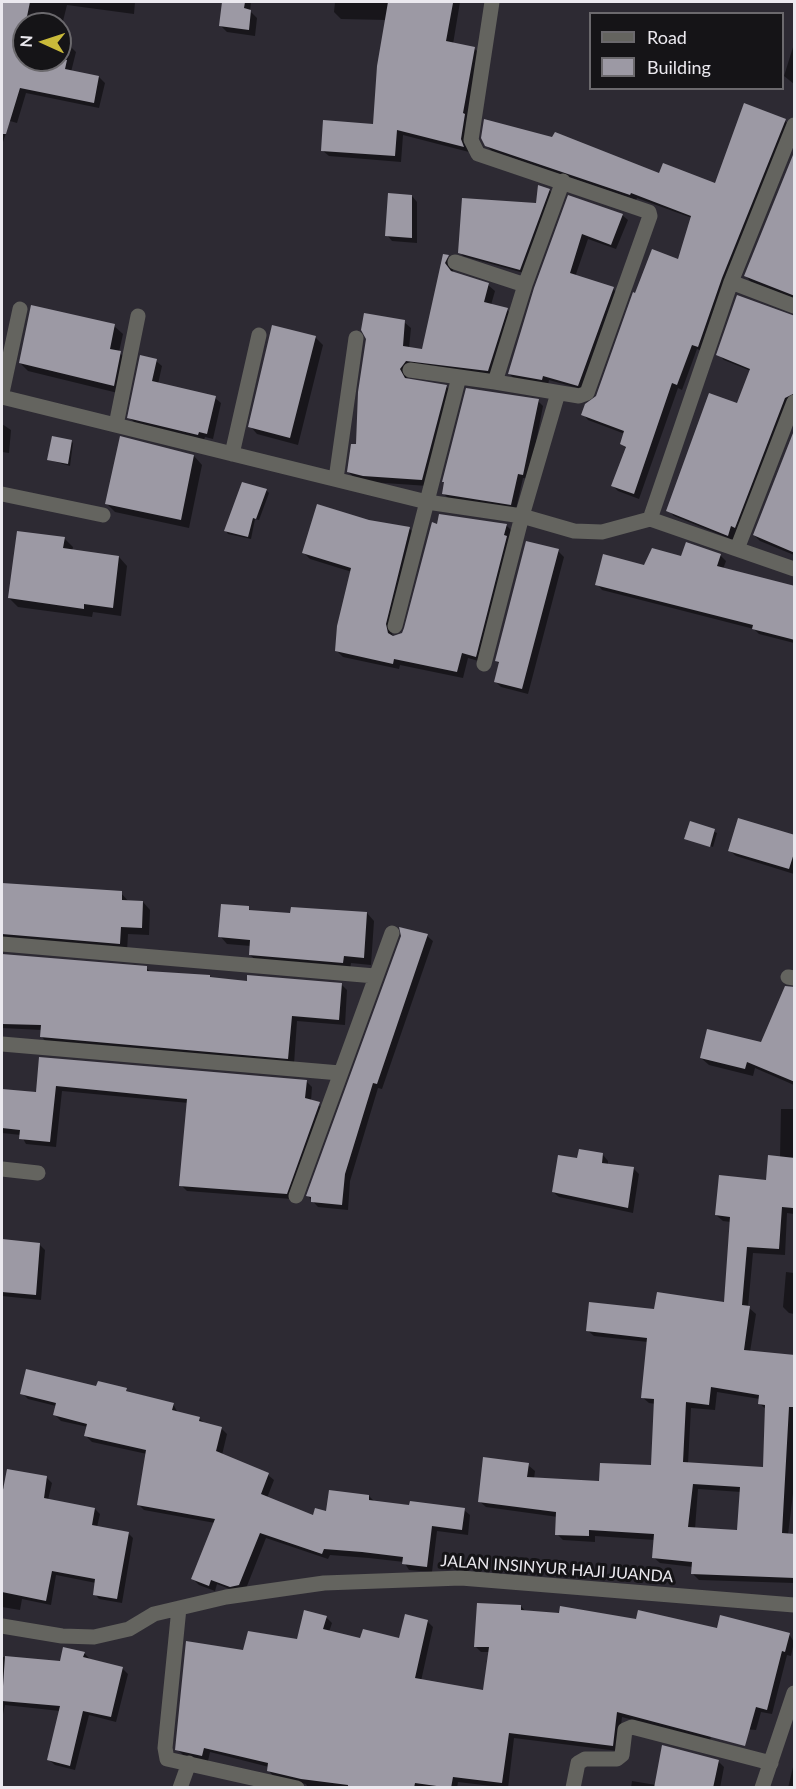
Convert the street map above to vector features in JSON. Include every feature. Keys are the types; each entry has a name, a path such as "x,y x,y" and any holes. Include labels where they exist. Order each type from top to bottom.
{"street":[{"path":"410,370 579,396 586,393 650,216 649,212 563,181 478,154 473,148 471,140 492,2"},
{"path":"650,519 731,282 795,125"},
{"path":"495,382 525,285 563,181"},
{"path":"455,262 525,285"},
{"path":"731,282 795,306"},
{"path":"20,309 2,395 427,502 522,516 574,531 602,532 650,519 795,570"},
{"path":"116,425 138,316"},
{"path":"232,454 259,335"},
{"path":"336,479 356,338"},
{"path":"395,626 459,377"},
{"path":"484,664 522,516 558,393"},
{"path":"737,549 795,402"},
{"path":"2,494 104,515"},
{"path":"296,1196 392,933"},
{"path":"2,944 375,976"},
{"path":"2,1044 340,1073"},
{"path":"2,1169 38,1173"},
{"name":"JALAN INSINYUR HAJI JUANDA","path":"2,1626 62,1636 94,1637 129,1629 154,1614 226,1597 324,1583 462,1578 795,1605"},
{"path":"179,1608 165,1748 167,1759 272,1785 297,1788"},
{"path":"762,1788 795,1693"},
{"path":"573,1788 579,1763 585,1759 617,1759 622,1755 625,1730 632,1727 771,1763"},
{"path":"180,1788 189,1763"}],"building":[{"path":"2,2 30,2 28,12 12,12 12,72 72,70 99,76 94,103 20,88 6,134 2,134"},
{"path":"222,2 245,2 244,8 251,10 249,30 219,26"},
{"path":"388,2 453,3 446,41 475,47 463,113 465,114 461,139 464,147 397,130 395,156 321,151 323,120 373,124 377,66"},
{"path":"744,103 786,119 722,278 698,347 692,345 677,385 672,383 634,494 611,486 626,447 620,444 624,431 581,415 585,404 596,396 633,292 635,293 652,249 678,259 691,216 631,193 630,195 485,146 481,138 484,119 552,137 555,132 659,173 663,163 715,183"},
{"path":"795,150 795,296 744,276"},
{"path":"538,185 550,189 520,270 458,253 462,198 536,203"},
{"path":"388,193 412,195 412,238 385,236"},
{"path":"568,195 623,214 611,245 582,234 570,273 614,287 578,386 543,376 542,380 508,374 534,288"},
{"path":"443,254 449,255 445,263 451,271 489,283 484,302 508,308 488,371 406,361 400,369 405,378 447,385 422,480 363,476 347,472 351,444 356,444 358,392 366,339 361,330 364,313 405,320 403,346 422,349"},
{"path":"737,295 795,316 795,393 785,398 735,528 731,526 728,536 666,511 709,393 737,403 750,369 716,355"},
{"path":"31,305 115,324 110,349 121,351 114,386 19,363"},
{"path":"272,325 316,336 290,438 248,427"},
{"path":"140,355 157,359 152,381 216,396 207,434 199,432 198,435 127,418"},
{"path":"466,388 539,399 523,475 518,474 511,505 442,494 444,482 442,482"},
{"path":"795,428 795,553 753,535"},
{"path":"52,436 72,440 68,464 47,460"},
{"path":"120,436 194,455 181,520 105,504"},
{"path":"242,482 267,489 256,519 253,518 248,537 224,531"},
{"path":"317,504 369,520 410,527 386,624 388,633 393,636 402,633 404,628 432,522 437,524 439,514 507,524 504,535 507,536 476,657 462,653 457,672 394,659 393,664 335,651 337,626 351,568 302,553"},
{"path":"17,531 65,537 63,548 119,556 113,608 84,604 84,609 8,598"},
{"path":"526,541 559,549 522,689 494,682 499,662 495,661"},
{"path":"686,542 721,554 717,566 795,586 795,640 752,629 753,625 595,585 603,554 644,565 652,548 681,556"},
{"path":"738,818 795,835 795,850 789,869 728,851"},
{"path":"690,821 715,829 710,847 684,839"},
{"path":"2,883 122,891 122,900 143,901 142,928 121,927 120,944 2,934"},
{"path":"221,904 249,906 249,910 290,913 291,907 367,912 364,958 344,956 343,963 249,955 250,940 218,937"},
{"path":"399,927 428,934 377,1084 373,1083 345,1174 342,1205 311,1202 311,1197 306,1196 401,936"},
{"path":"2,954 147,966 147,971 210,975 210,977 247,981 247,975 342,983 339,1020 292,1016 288,1059 40,1037 41,1025 2,1024"},
{"path":"785,986 795,987 795,1082 747,1062 745,1069 700,1058 707,1029 761,1042"},
{"path":"39,1057 307,1080 305,1098 320,1102 287,1194 179,1186 187,1099 56,1086 50,1142 19,1139 20,1130 2,1128 2,1089 36,1092"},
{"path":"579,1149 603,1153 602,1163 634,1167 628,1208 552,1192 558,1155 577,1158"},
{"path":"768,1155 795,1158 793,1208 782,1207 779,1249 747,1247 742,1305 750,1306 744,1350 795,1355 795,1407 789,1407 782,1533 795,1534 795,1578 691,1574 692,1562 652,1558 654,1534 589,1530 589,1536 555,1535 556,1512 478,1502 483,1457 529,1463 527,1477 599,1481 600,1463 651,1465 654,1399 641,1398 647,1338 586,1331 589,1302 654,1309 657,1292 724,1302 730,1217 715,1215 719,1175 766,1180","holes":["711,1387 759,1395 758,1404 765,1405 763,1467 683,1462 686,1402 709,1405","693,1484 740,1487 737,1530 688,1527"]},
{"path":"2,1239 40,1243 36,1295 2,1292"},
{"path":"26,1369 96,1386 98,1381 127,1388 126,1391 174,1403 172,1410 200,1417 199,1421 222,1427 216,1451 269,1473 261,1494 313,1515 315,1508 326,1511 329,1490 369,1495 369,1500 409,1505 410,1501 465,1508 462,1530 432,1526 427,1567 402,1564 403,1557 324,1549 322,1554 260,1533 239,1585 230,1587 211,1580 209,1586 191,1579 215,1519 137,1505 146,1450 84,1436 87,1424 53,1415 56,1403 20,1394"},
{"path":"7,1469 47,1476 44,1498 95,1508 92,1525 129,1532 117,1599 93,1595 95,1579 52,1571 46,1601 2,1592 2,1495"},
{"path":"477,1603 521,1605 521,1610 559,1613 560,1606 636,1619 638,1610 717,1628 720,1615 790,1633 785,1652 782,1651 767,1710 756,1707 745,1746 617,1712 613,1746 509,1733 502,1783 453,1777 451,1788 415,1783 414,1788 348,1788 348,1785 301,1779 267,1771 268,1763 204,1748 202,1756 175,1750 186,1641 243,1650 248,1631 297,1639 304,1610 327,1616 323,1629 360,1638 363,1629 399,1638 405,1614 428,1620 415,1678 483,1690 489,1647 474,1647"},
{"path":"63,1647 85,1652 83,1657 123,1667 111,1717 83,1711 70,1766 47,1760 60,1706 2,1701 5,1656 60,1661"},
{"path":"662,1745 719,1760 713,1788 654,1788"}]}
